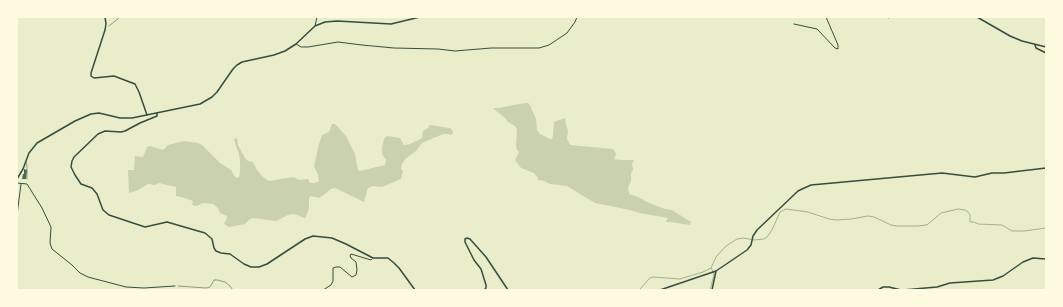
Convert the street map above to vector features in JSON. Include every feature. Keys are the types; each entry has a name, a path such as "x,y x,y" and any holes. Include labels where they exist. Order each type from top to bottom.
{"street":[{"path":"104,17 106,24 105,30 91,76 94,78 114,76 135,84 147,115"},
{"path":"315,26 317,17"},
{"path":"17,179 29,153 37,143 75,121 91,114 99,113 120,118 132,118 200,104 212,97 217,92 237,65 242,62 285,51 296,44 315,26 325,22 337,21 391,24 420,17"},
{"path":"296,44 301,47 308,47 338,42 394,48 455,51 491,48 534,48 549,45 567,33 577,17"},
{"path":"794,24 817,29 835,48 838,49 838,45 826,17"},
{"path":"977,17 1010,36 1035,45 1046,47"},
{"path":"1035,45 1036,48 1046,53"},
{"path":"157,113 157,116 125,131 105,132 98,134 74,157 72,161 71,167 81,184 92,188 97,194 103,210 109,215 145,227 167,222 205,233 212,239 216,251 230,254 251,267 259,267 267,264 305,239 313,236 332,238 373,258"},
{"path":"660,290 716,272 747,250 752,243 752,236 757,230 798,191 811,185 942,173 975,177 992,173 1046,168"},
{"path":"17,183 27,184 29,186 49,222 52,231 50,243 52,249 80,273 88,277 126,287 144,288 175,286"},
{"path":"17,215 21,184"},
{"path":"484,290 486,285 483,274 474,260 464,239 470,239 486,257 508,290"},
{"path":"323,290 331,285 333,281 333,268 336,266 340,267 352,277 356,275 356,262 351,258 351,254 370,260 373,258 388,258 394,263 415,290"},
{"path":"878,290 883,287 902,290 937,287 950,283 993,280 1010,272 1023,262 1033,258 1046,259"},
{"path":"712,290 716,272"}],"lane":[{"path":"26,162 27,179"}],"path":[{"path":"110,26 120,17"},
{"path":"175,286 206,288 210,287 214,280 217,280 225,282 233,290"}],"green space":[{"path":"525,103 530,105 536,119 537,130 540,134 552,139 554,122 565,118 568,130 567,139 570,145 612,149 616,154 614,159 634,160 632,164 633,169 631,181 628,187 629,194 665,209 672,210 691,222 690,225 666,222 668,218 595,203 567,186 550,184 538,180 534,173 521,168 515,160 519,152 516,146 517,129 494,108"},
{"path":"332,124 335,124 346,136 355,154 358,170 360,171 385,165 386,160 382,154 382,148 384,139 387,136 400,138 404,145 410,144 422,138 423,131 430,125 450,128 453,132 452,135 443,134 422,143 416,151 405,159 402,164 401,169 403,171 401,179 382,187 373,186 368,188 364,202 335,188 331,189 319,198 311,196 309,198 309,209 305,218 294,214 288,215 276,221 253,218 245,224 229,227 224,224 227,216 220,213 218,208 213,204 203,203 197,206 192,205 193,201 176,196 176,187 159,183 155,185 148,184 129,193 128,170 134,170 135,156 143,157 147,147 150,146 163,150 168,145 184,141 202,145 220,163 231,170 235,177 239,178 240,161 234,139 237,138 238,145 245,158 248,161 253,162 257,170 269,181 293,177 299,180 308,179 310,183 315,183 319,181 314,166 319,144 322,135 329,132"}],"building":[{"path":"24,169 27,170 26,179 22,179 24,174"}],"waterway":[{"path":"639,290 650,278 653,277 680,279 711,268 716,257 726,246 737,239 764,239 772,230 780,212 786,209 808,212 837,220 868,216 896,226 927,225 941,213 958,209 968,212 970,215 970,222 978,224 1002,225 1012,231 1046,228"},
{"path":"710,290 714,275 711,268"}]}
